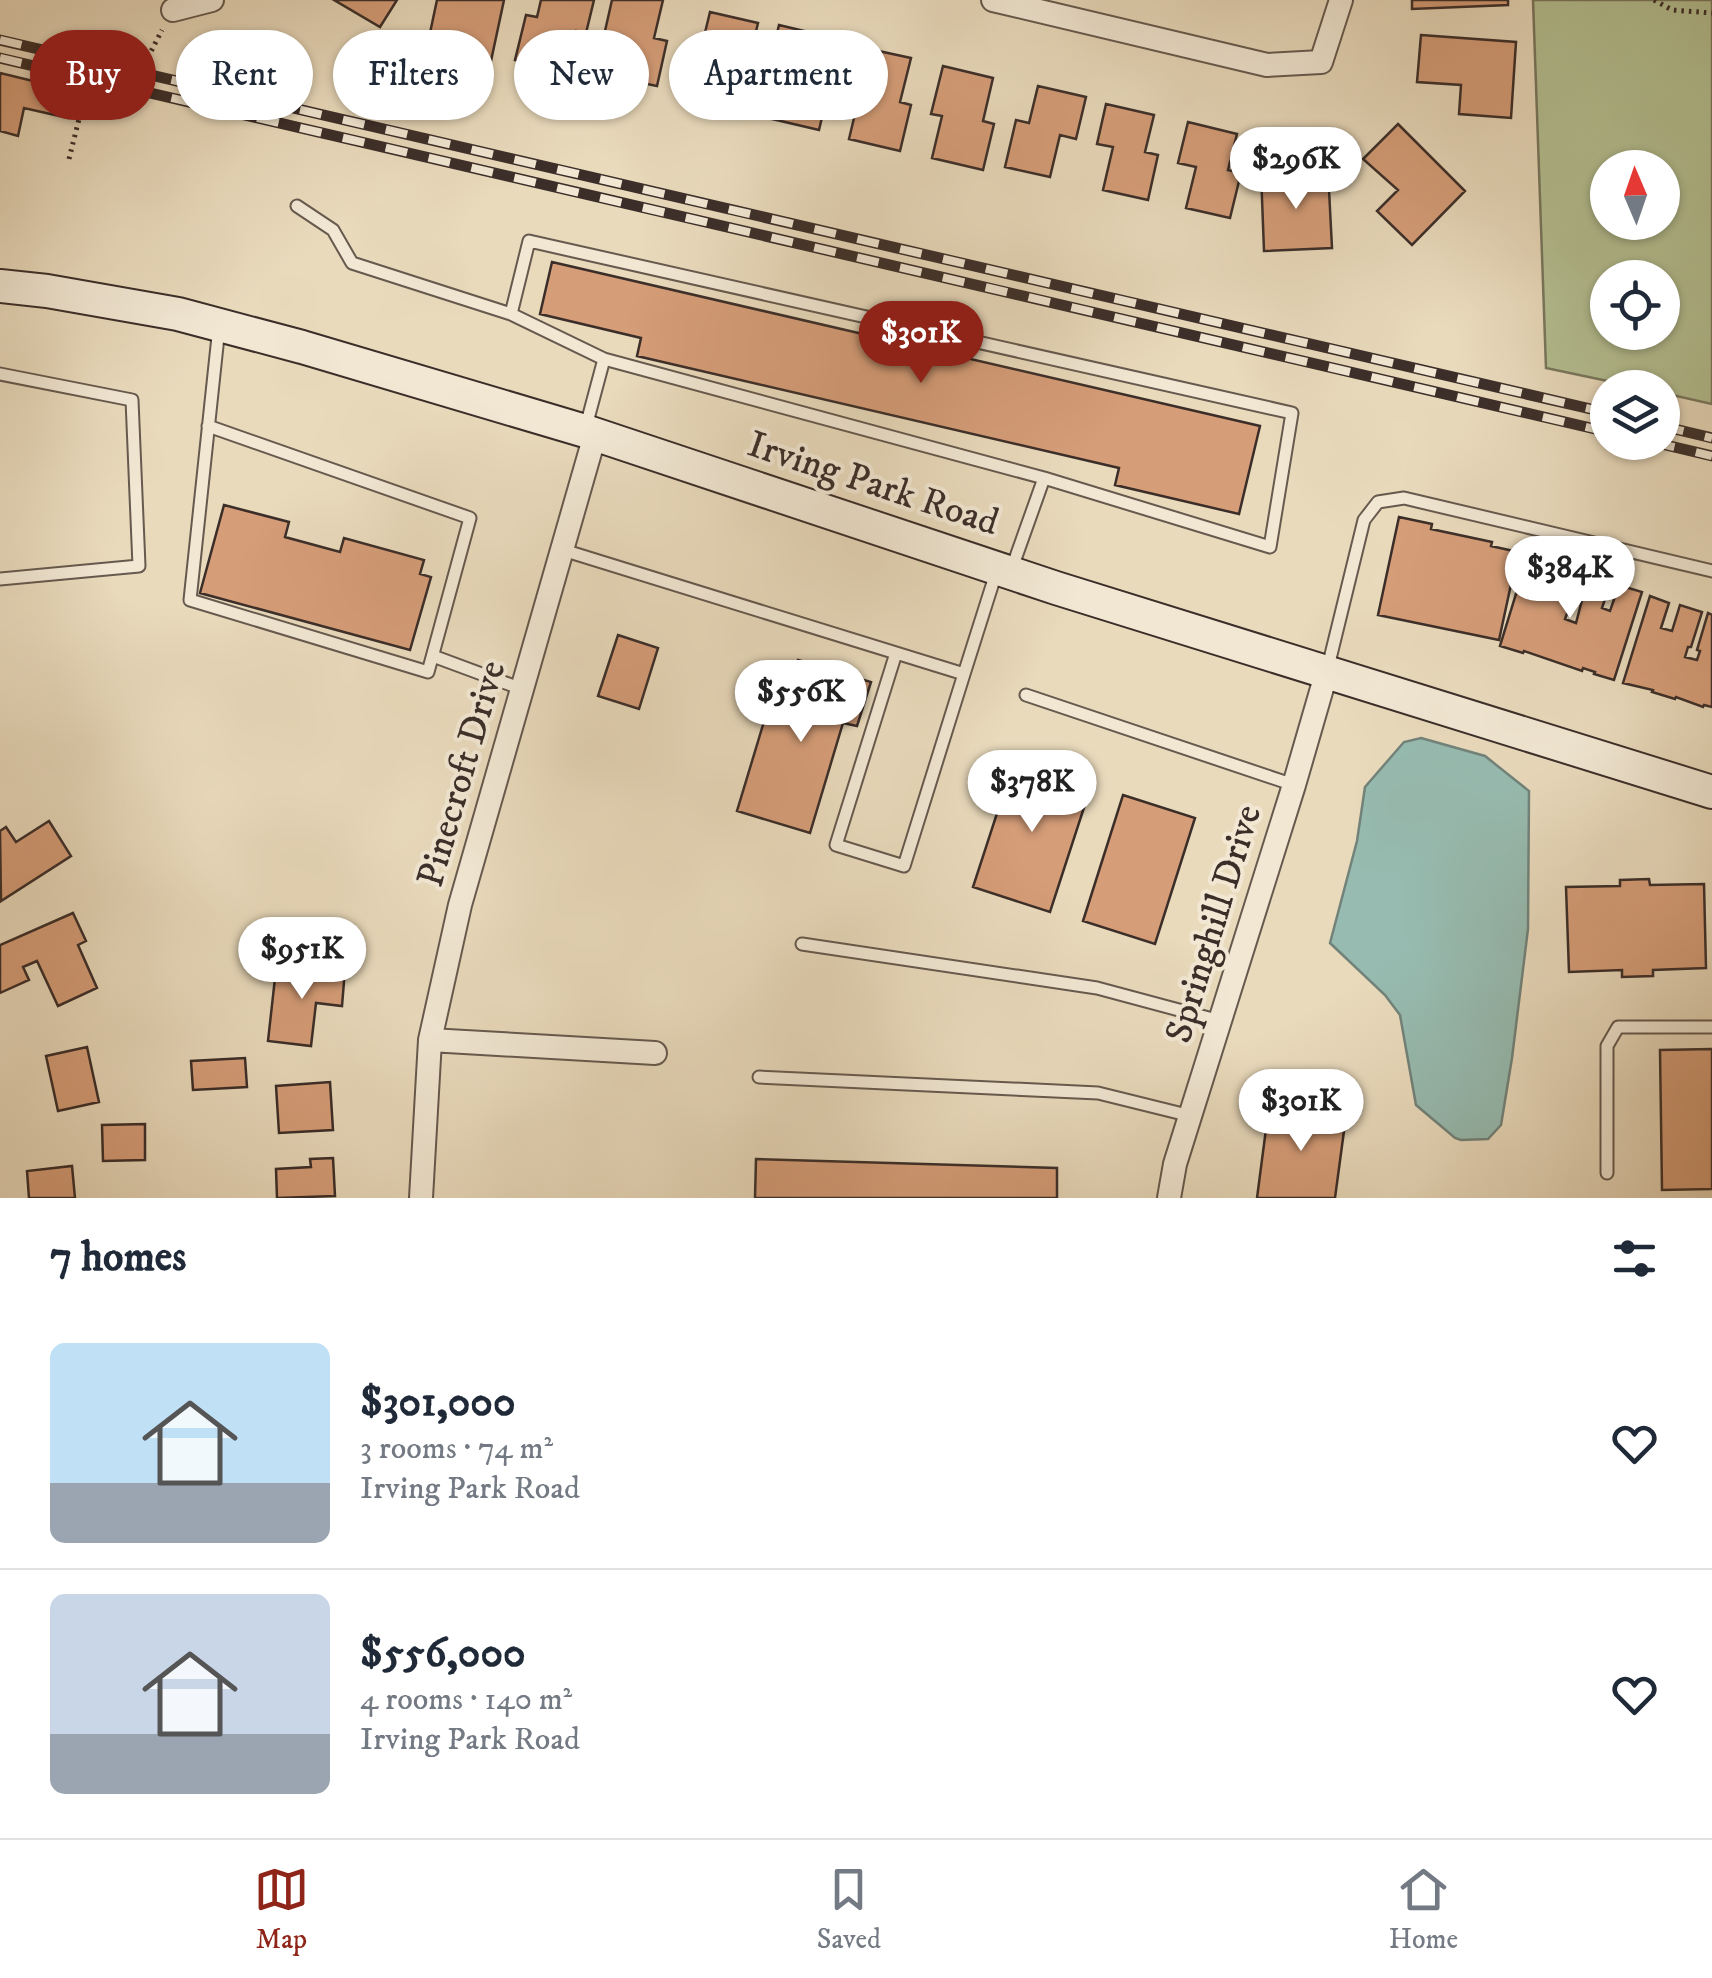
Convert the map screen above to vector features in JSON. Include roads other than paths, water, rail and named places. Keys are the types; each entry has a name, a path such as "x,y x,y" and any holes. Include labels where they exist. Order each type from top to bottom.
{"main road":[{"name":"Irving Park Road","path":"0,286 46,291 219,325 590,433 1004,569 1712,792"}],"street":[{"path":"174,10 212,0"},
{"path":"993,0 1267,64 1321,62 1342,0"},
{"name":"Pinecroft Drive","path":"422,1198 430,1040 460,906 562,550 590,433"},
{"name":"Springhill Drive","path":"1168,1198 1327,671"},
{"path":"430,1040 655,1054"}],"lane":[{"path":"296,206 333,230 352,262 511,314 604,359 1044,478 1270,548 1292,413 529,241 511,314"},
{"path":"208,426 470,518 428,672 190,600 208,426 219,325"},
{"path":"590,433 604,359"},
{"path":"0,374 132,400 139,566 0,579"},
{"path":"896,653 836,845 904,866 964,674 1044,478"},
{"path":"1327,671 1364,520 1378,502 1404,498 1712,571"},
{"path":"562,550 964,674"},
{"path":"433,656 522,689"},
{"path":"1026,695 1294,785"},
{"path":"802,944 1097,988 1220,1022"},
{"path":"1607,1172 1606,1046 1618,1027 1712,1027"},
{"path":"759,1077 1098,1093 1190,1116"}],"water":[{"path":"1421,738 1485,756 1529,791 1528,929 1501,1125 1488,1139 1455,1138 1416,1105 1400,1015 1385,995 1330,943 1357,841 1365,787 1404,742"}],"railway":[{"path":"0,40 1590,409"},
{"path":"0,58 1590,428"},
{"path":"1680,430 1712,438"},
{"path":"1680,448 1712,456"}]}
